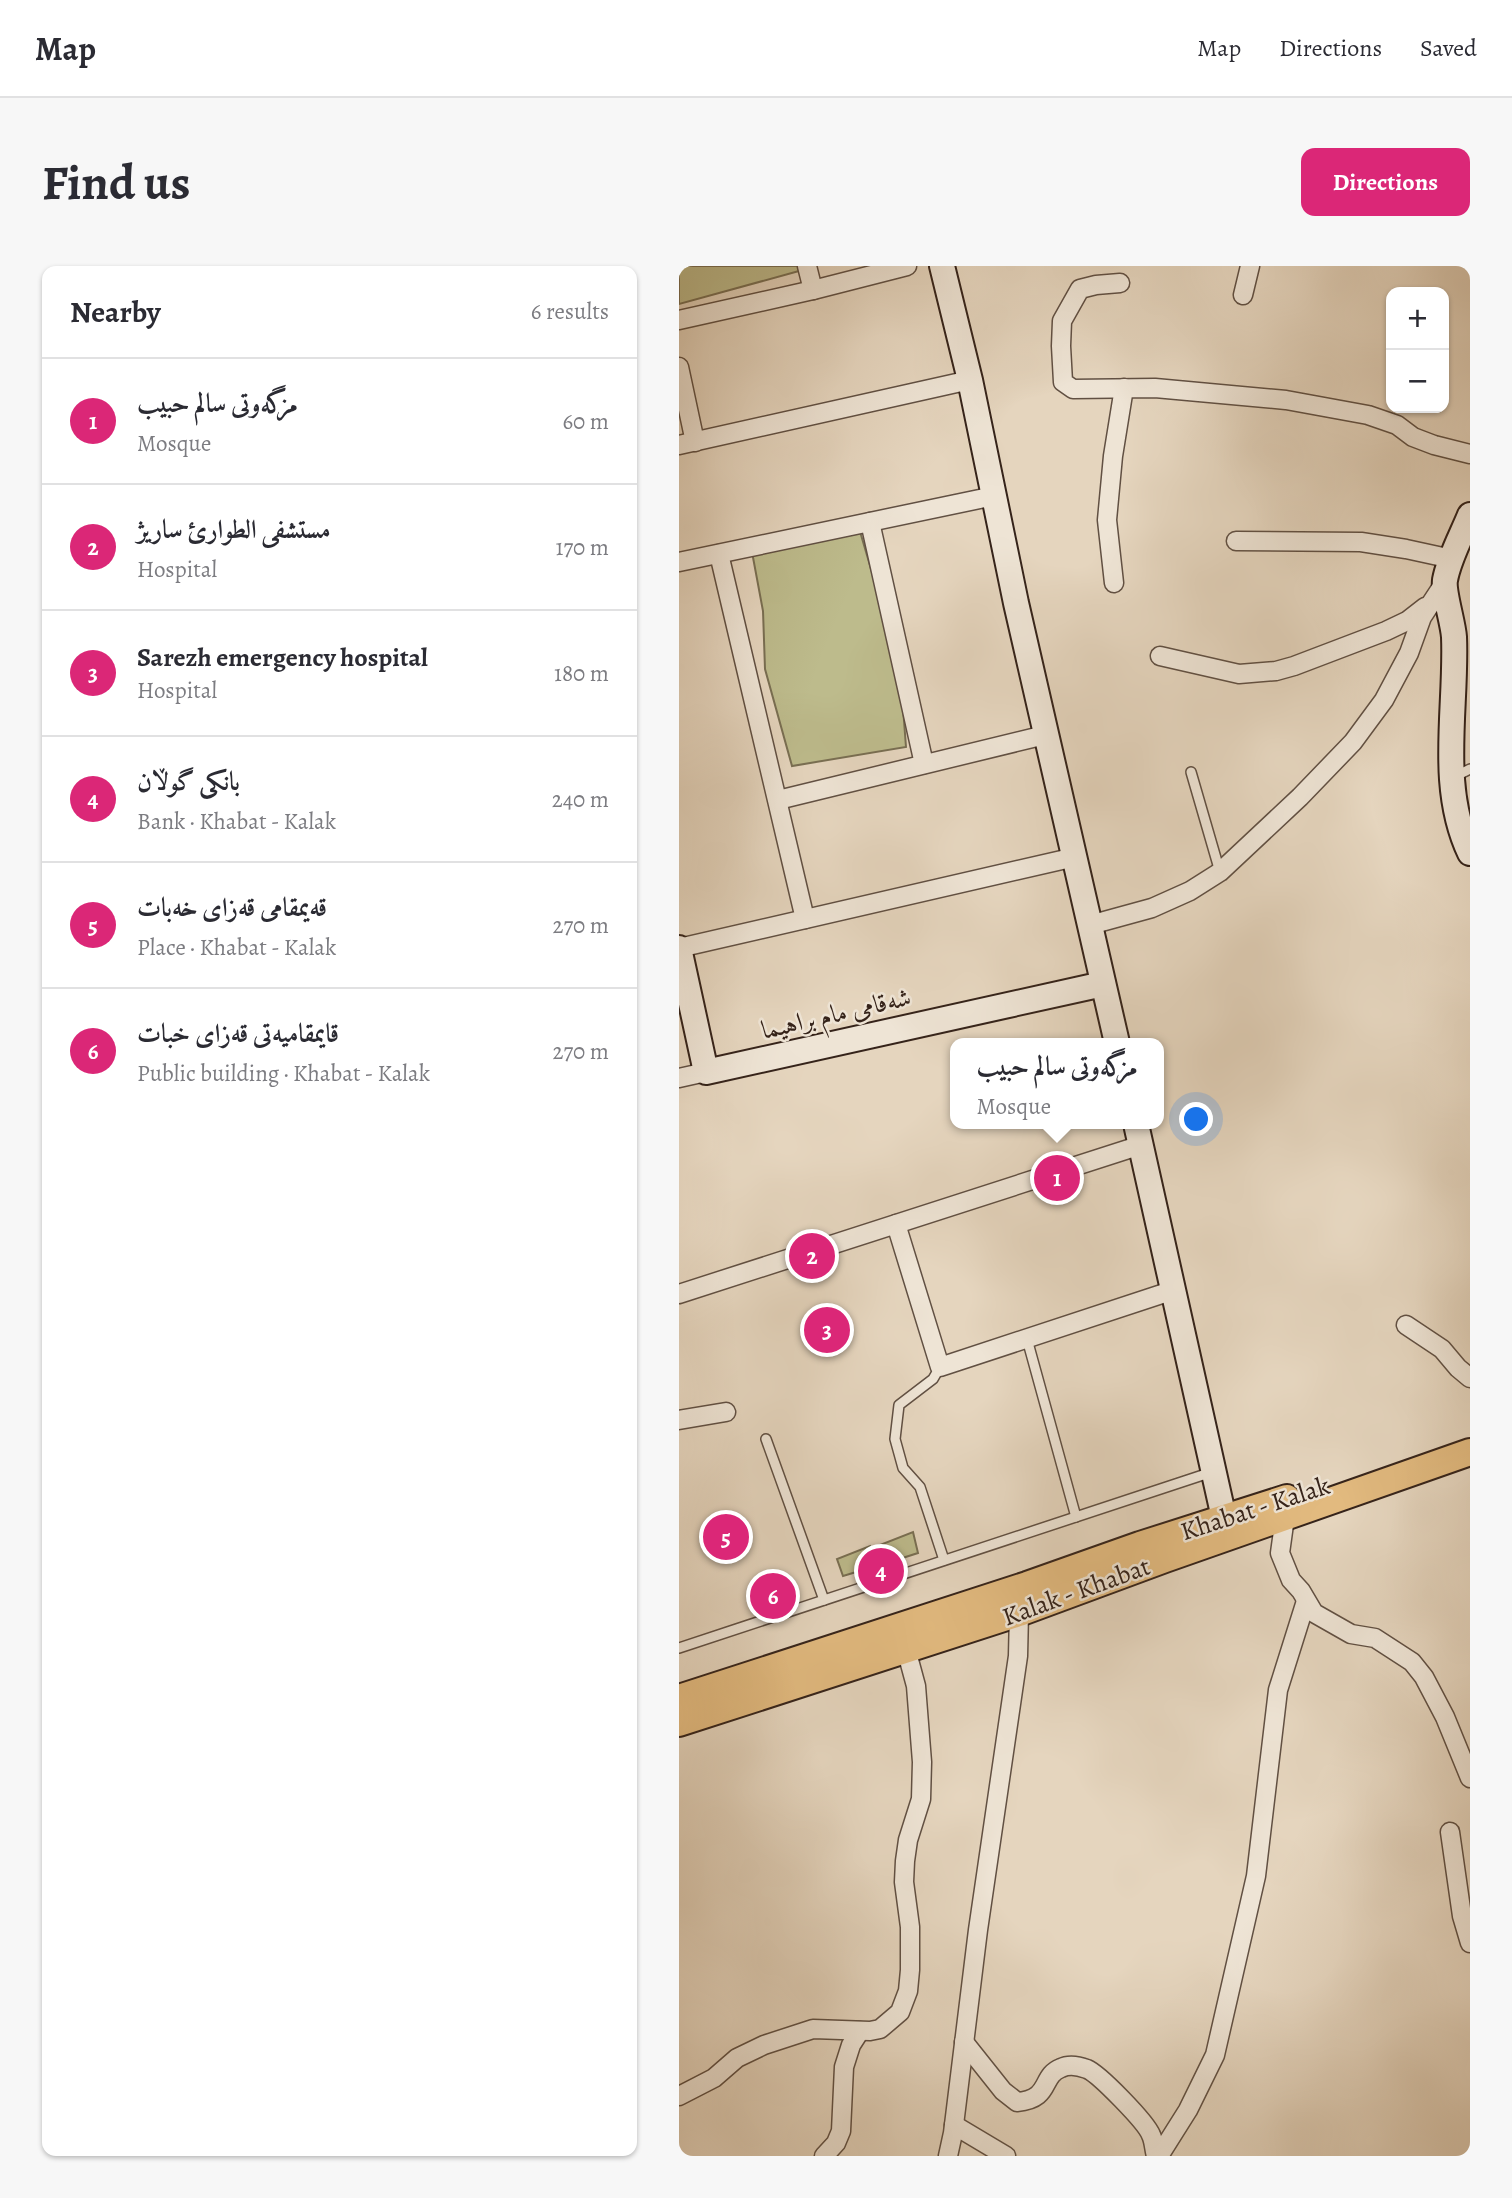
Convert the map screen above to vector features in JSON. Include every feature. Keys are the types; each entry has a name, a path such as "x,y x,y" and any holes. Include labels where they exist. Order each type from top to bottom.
{"main road":[{"name":"Khabat - Kalak","path":"679,1698 1369,1472 1470,1433"},
{"name":"Kalak - Khabat","path":"679,1723 1019,1613 1470,1452"}],"street":[{"path":"807,266 813,290"},
{"path":"679,320 907,266"},
{"path":"942,266 970,380 1045,735 1116,1038"},
{"path":"1243,295 1250,266"},
{"path":"1120,283 1080,289 1062,321 1063,382 1073,389 1155,388 1286,400 1354,413 1398,425 1413,437 1470,454"},
{"path":"679,367 687,444 970,380"},
{"path":"1114,583 1107,520 1113,456 1124,388"},
{"path":"679,562 993,496"},
{"path":"1090,925 1167,902 1220,872 1300,797 1353,742 1369,722 1409,653 1422,617 1449,570 1470,515"},
{"path":"870,522 924,764"},
{"path":"1236,541 1361,542 1406,549 1449,570"},
{"path":"719,554 805,919"},
{"path":"1449,570 1455,684 1450,734 1461,774 1457,814 1470,853"},
{"path":"1160,656 1239,674 1276,671 1386,631 1431,603"},
{"path":"778,800 1045,735"},
{"path":"679,1078 706,1072 679,948 1075,857"},
{"name":"شەقامی مام براهیما","path":"706,1072 1103,984"},
{"path":"679,1294 896,1224 1138,1134 1224,1518"},
{"path":"896,1224 940,1367 1174,1290"},
{"path":"1406,1325 1442,1349 1470,1378"},
{"path":"679,1420 726,1412"},
{"path":"1285,1517 1280,1553 1291,1580 1314,1613 1329,1624 1351,1634 1375,1638 1412,1662 1424,1676 1445,1717 1470,1778"},
{"path":"1158,2156 1188,2109 1215,2054 1256,1875 1278,1690 1306,1601"},
{"path":"948,2156 1018,1656 1019,1613"},
{"path":"679,2096 714,2078 737,2058 764,2045 813,2029 880,2029 900,2012 908,1991 910,1927 904,1882 905,1861 908,1840 921,1799 922,1762 916,1686 906,1649"},
{"path":"1450,1832 1462,1916 1470,1942"},
{"path":"824,2156 837,2143 841,2131 844,2067 851,2045 860,2031"},
{"path":"964,2042 997,2084 1017,2102 1031,2101 1040,2094 1057,2069 1068,2065 1089,2070 1137,2115 1151,2134 1158,2156"},
{"path":"954,2124 1006,2156"}],"lane":[{"path":"1191,772 1220,872"},
{"path":"1027,1339 1076,1517"},
{"path":"940,1367 933,1379 899,1405 895,1440 903,1468 920,1487 944,1560"},
{"path":"767,1439 824,1600"},
{"path":"679,1648 1214,1471"}],"shaded area":[{"path":"679,266 798,266 799,271 679,304"},
{"path":"859,528 900,668 906,747 792,766 765,669 763,611 752,552"},
{"path":"913,1532 918,1553 890,1562 880,1545"},
{"path":"870,1546 876,1566 843,1576 837,1559"}],"place":[{"name":"مزگەوتی سالم حبیب","path":"1057,1178"},
{"name":"مستشفى الطوارئ ساريژ","path":"812,1256"},
{"name":"Sarezh emergency hospital","path":"827,1330"},
{"name":"قەیمقامی قەزای خەبات","path":"726,1537"},
{"name":"بانکی گوڵان","path":"881,1571"},
{"name":"قایمقامیەتى قەزای خبات","path":"773,1596"}]}
